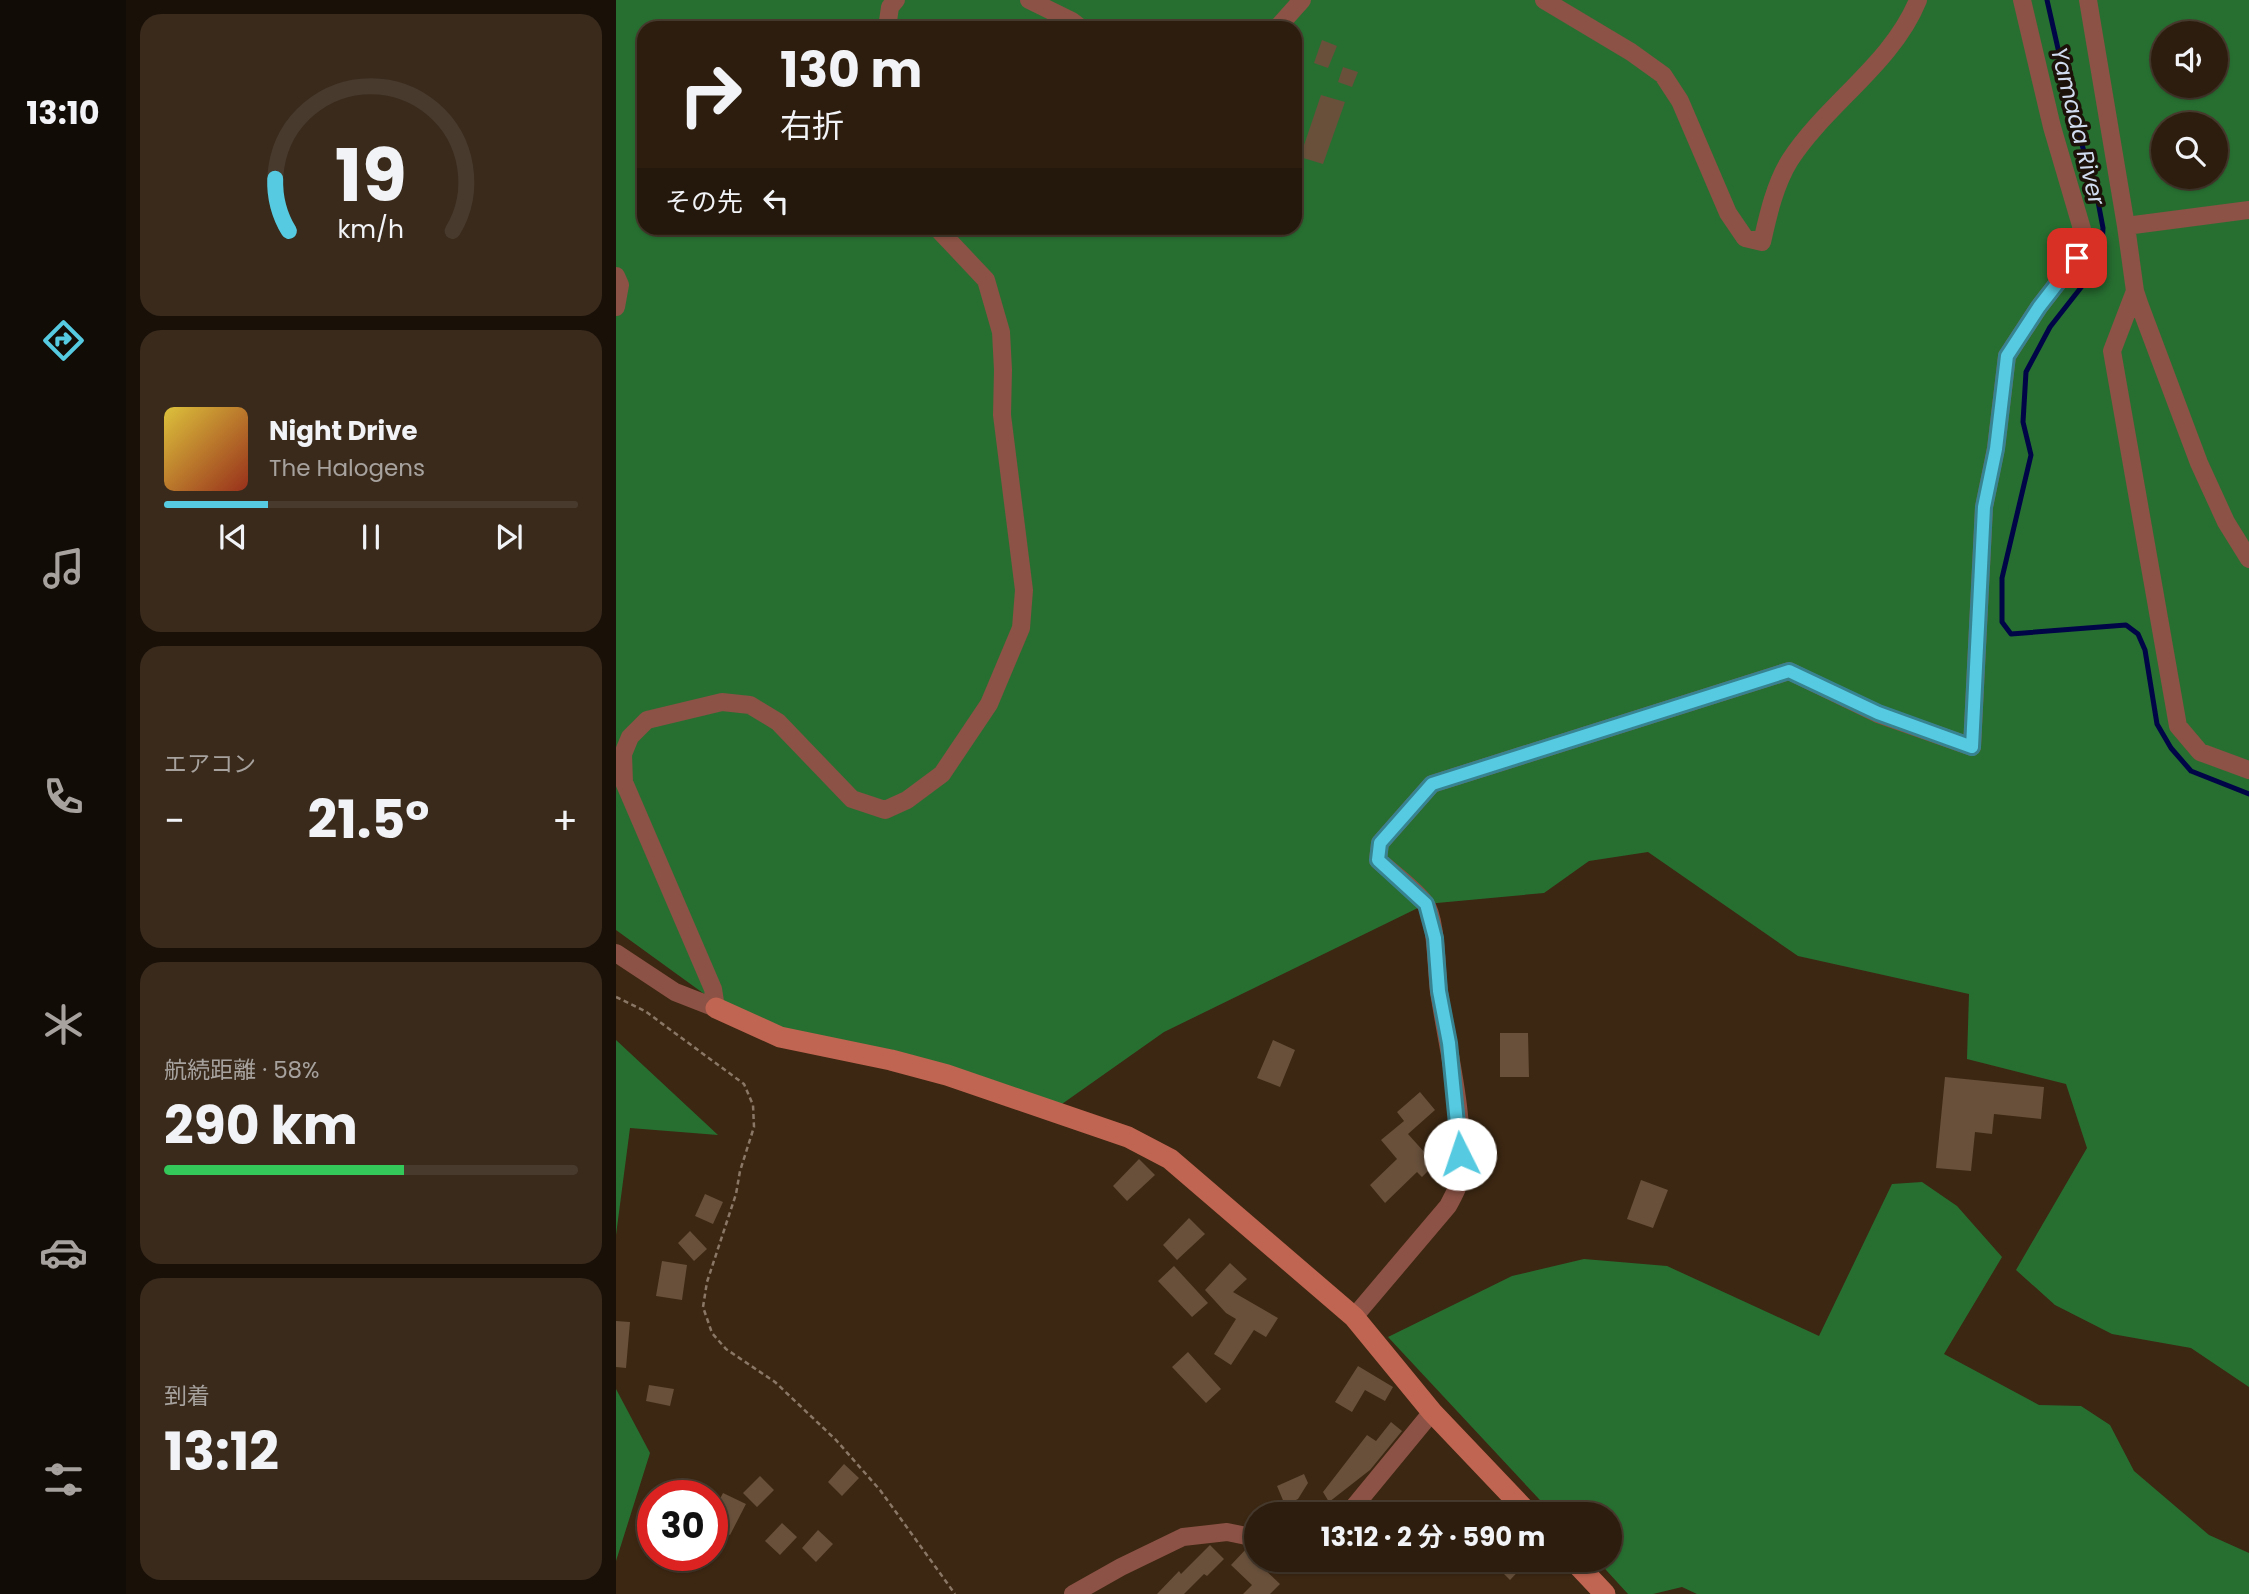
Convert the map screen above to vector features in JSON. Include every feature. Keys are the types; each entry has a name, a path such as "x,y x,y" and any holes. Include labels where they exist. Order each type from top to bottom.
{"street":[{"path":"888,21 890,7 896,0"},
{"path":"1029,0 1073,21"},
{"path":"1284,21 1302,0"},
{"path":"1544,0 1631,52 1663,75 1680,101 1728,213 1745,238 1762,242 1769,212 1789,162 1811,133 1891,45 1918,0"},
{"path":"1354,1317 1448,1206 1456,1193 1461,1174 1460,1134 1449,1043 1439,991 1435,938 1426,904 1378,860 1380,843 1432,784 1789,671 1878,713 1972,747 1984,507 1996,449 2007,356 2084,245 2022,0"},
{"path":"2088,0 2135,291 2199,463 2226,522 2249,559"},
{"path":"2126,226 2249,210"},
{"path":"716,1008 713,989 624,782 623,754 630,737 647,720 722,702 750,705 778,722 852,799 885,810 907,800 942,774 989,704 1021,628 1024,590 1002,415 1000,332 986,280 944,235"},
{"path":"616,276 620,285 616,307"},
{"path":"2135,291 2112,351 2178,726 2200,752 2249,769"},
{"path":"616,953 675,992 780,1037 947,1075 1128,1137 1170,1159 1354,1317 1432,1412 1518,1502"},
{"path":"1358,1502 1432,1412"},
{"path":"1073,1594 1183,1537 1227,1532 1244,1536"},
{"path":"1584,1572 1605,1594"}],"path":[{"path":"616,997 645,1011 744,1084 753,1105 754,1127 740,1171 736,1194 707,1282 704,1307 712,1333 726,1349 775,1382 836,1440 880,1490 954,1594"}],"green space":[{"path":"616,0 2249,0 2249,1387 2191,1348 2112,1334 2055,1305 2016,1270 2087,1148 2066,1084 1967,1059 1969,994 1798,956 1648,852 1589,861 1544,893 1426,904 1164,1032 1052,1111 736,1017 616,930"},
{"path":"616,1040 718,1135 630,1128 616,1235"},
{"path":"1922,1182 1957,1206 2002,1257 1944,1354 2039,1405 2081,1406 2110,1425 2134,1471 2209,1535 2249,1553 2249,1594 1697,1594 1682,1587 1653,1594 1628,1594 1608,1572 1622,1572 1622,1502 1542,1502 1388,1337 1512,1276 1584,1259 1667,1266 1819,1336 1892,1184"},
{"path":"616,1389 650,1453 642,1480 637,1480 637,1494 616,1561"}],"building":[{"path":"1322,40 1337,46 1328,68 1314,63"},
{"path":"1343,67 1358,72 1352,87 1338,82"},
{"path":"1321,95 1345,102 1323,164 1302,158"},
{"path":"1500,1033 1528,1033 1529,1077 1500,1077"},
{"path":"1273,1040 1295,1050 1280,1087 1257,1078"},
{"path":"1945,1077 2044,1087 2041,1119 1994,1114 1992,1134 1975,1132 1971,1171 1936,1168"},
{"path":"1420,1092 1435,1110 1408,1134 1435,1164 1422,1177 1417,1172 1385,1203 1370,1185 1397,1159 1381,1140 1404,1121 1397,1112"},
{"path":"1139,1159 1155,1175 1127,1201 1113,1186"},
{"path":"1641,1180 1668,1190 1653,1228 1627,1219"},
{"path":"705,1194 723,1202 713,1224 695,1216"},
{"path":"1189,1218 1205,1234 1177,1260 1163,1245"},
{"path":"690,1231 707,1249 694,1261 678,1243"},
{"path":"662,1261 687,1265 682,1300 656,1296"},
{"path":"1230,1263 1247,1279 1233,1292 1278,1318 1266,1337 1254,1330 1231,1365 1214,1354 1236,1319 1226,1313 1205,1290"},
{"path":"1174,1266 1208,1303 1192,1317 1158,1281"},
{"path":"616,1321 630,1322 626,1368 616,1367"},
{"path":"1188,1352 1221,1389 1206,1403 1172,1367"},
{"path":"1358,1366 1393,1387 1385,1401 1365,1390 1352,1412 1335,1402"},
{"path":"649,1385 674,1389 670,1406 646,1401"},
{"path":"1391,1422 1402,1431 1370,1470 1329,1502 1323,1492 1367,1435 1376,1441"},
{"path":"844,1464 859,1478 842,1496 828,1482"},
{"path":"1304,1474 1308,1483 1298,1499 1292,1502 1284,1502 1277,1486"},
{"path":"760,1476 774,1490 757,1507 743,1493"},
{"path":"728,1495 746,1504 730,1535 728,1534"},
{"path":"782,1523 797,1537 780,1555 765,1541"},
{"path":"818,1530 833,1544 816,1562 802,1548"},
{"path":"1210,1545 1224,1559 1207,1576 1204,1574 1184,1594 1157,1594 1179,1571 1181,1574"},
{"path":"1244,1551 1244,1572 1267,1572 1280,1584 1270,1594 1243,1594 1252,1585 1231,1565"},
{"path":"1502,1572 1518,1572 1510,1580"}],"waterway":[{"name":"Yamada River","path":"2047,0 2073,115 2096,191 2103,228 2101,262 2050,327 2026,372 2023,422 2031,455 2002,578 2002,622 2011,634 2126,625 2138,634 2145,650 2157,724 2171,748 2191,771 2249,794"}],"route":[{"path":"1460,1154 1460,1134 1449,1043 1439,991 1435,938 1426,904 1378,860 1380,843 1432,784 1789,671 1878,713 1972,747 1984,507 1996,449 2007,356 2039,307 2077,258"}]}
